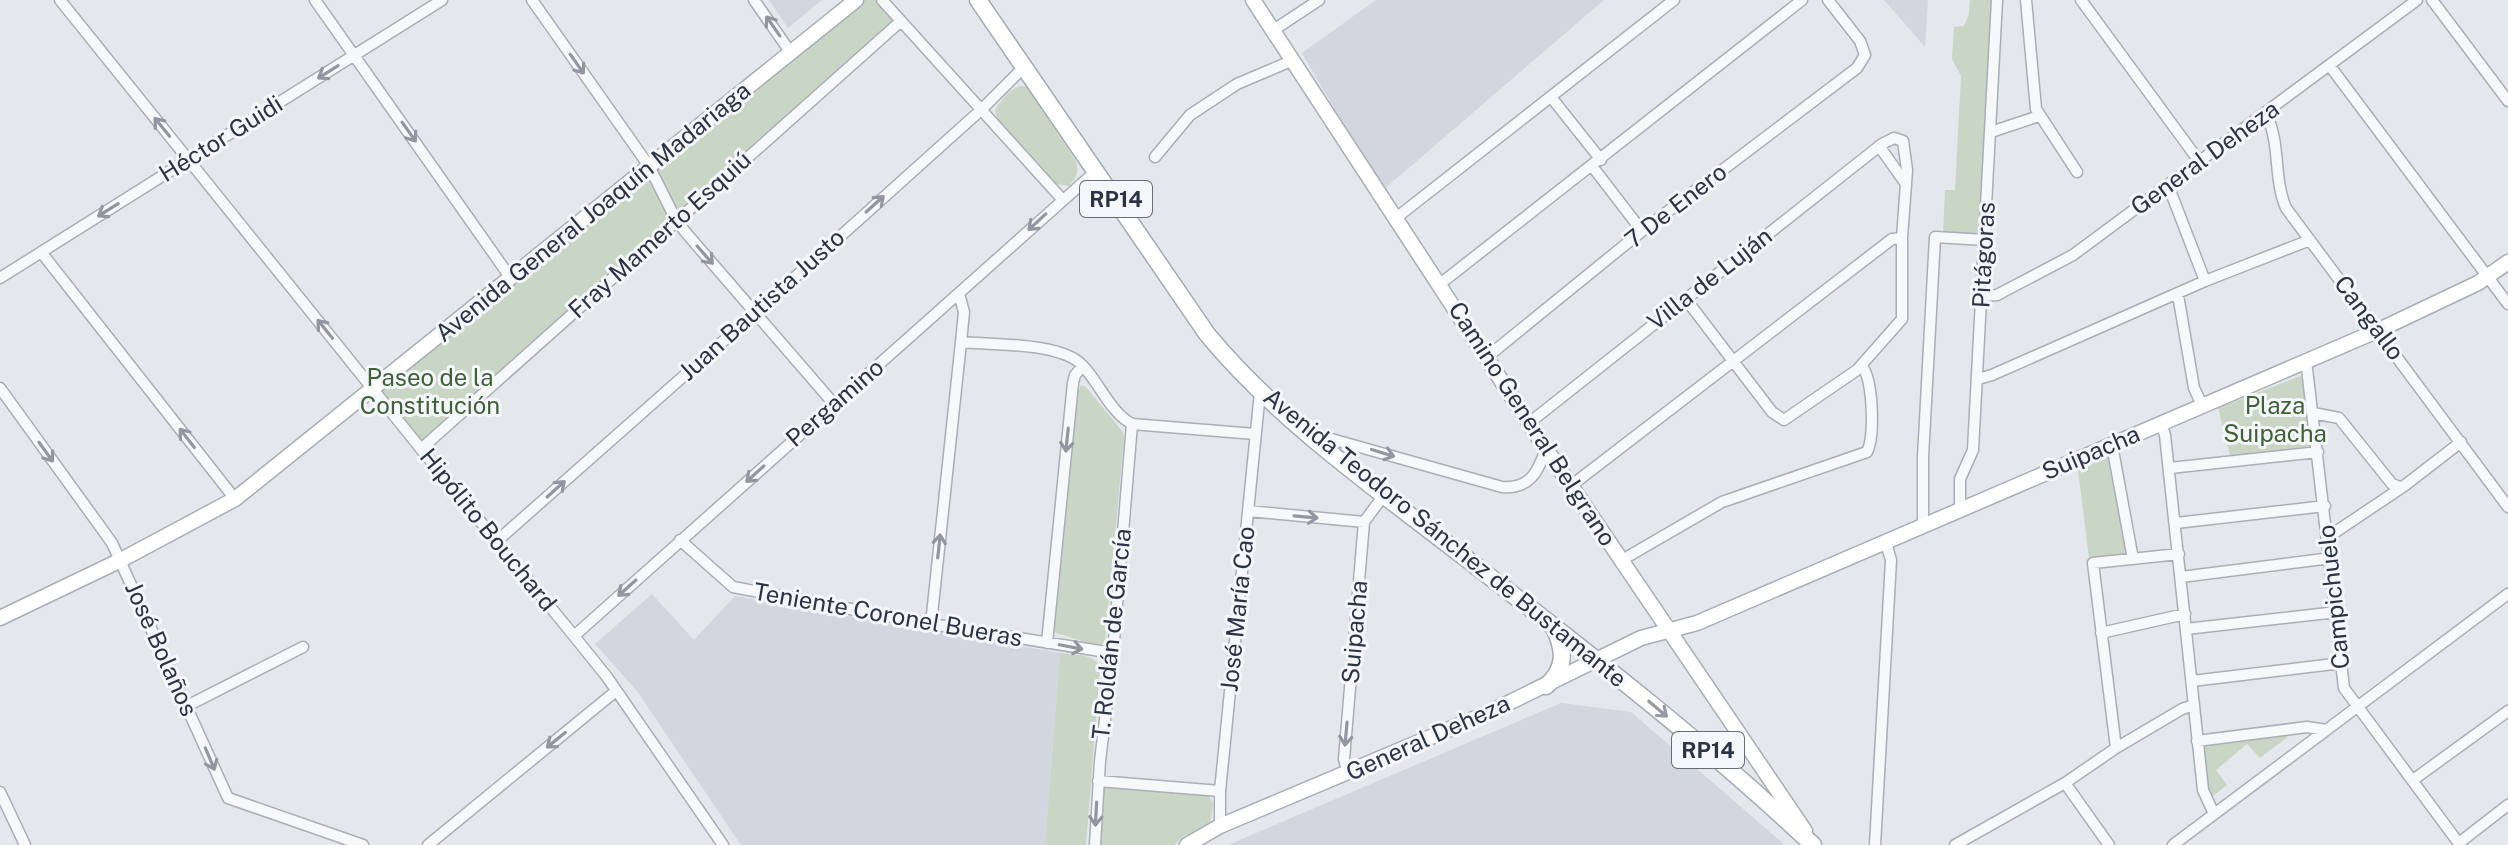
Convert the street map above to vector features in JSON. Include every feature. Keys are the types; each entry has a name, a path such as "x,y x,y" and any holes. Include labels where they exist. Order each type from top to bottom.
{"main road":[{"name":"Avenida Teodoro Sánchez de Bustamante","path":"978,0 1207,334 1260,392 1384,495 1598,659 1744,780 1814,845"},
{"path":"1546,686 1558,675 1562,662 1562,644 1553,627"}],"street":[{"name":"Hipólito Bouchard","path":"60,0 574,636 723,845"},
{"path":"315,0 510,277"},
{"name":"Héctor Guidi","path":"0,278 442,0"},
{"path":"532,0 649,166 676,220 834,404"},
{"path":"754,0 791,53"},
{"name":"Avenida General Joaquín Madariaga","path":"0,618 121,560 235,499 856,0"},
{"path":"882,0 1062,199"},
{"name":"Camino General Belgrano","path":"1253,0 1546,449 1814,845"},
{"path":"1272,31 1319,0"},
{"path":"1396,218 1674,0"},
{"path":"1440,284 1802,0"},
{"name":"7 De Enero","path":"1487,357 1642,231 1857,68 1865,55 1860,41 1828,0"},
{"name":"Pitágoras","path":"1960,508 1960,479 1973,450 1997,0"},
{"path":"2026,0 2034,102 2039,116 2077,172"},
{"path":"2081,0 2199,161"},
{"name":"General Deheza","path":"1982,296 1997,295 2073,255 2417,0"},
{"path":"2432,0 2508,101"},
{"name":"Fray Mamerto Esquiú","path":"421,449 901,21"},
{"path":"1155,157 1190,115 1237,84 1291,61"},
{"path":"2330,66 2508,304"},
{"name":"Juan Bautista Justo","path":"497,541 982,109 1024,67"},
{"path":"1551,97 1642,231"},
{"name":"Cangallo","path":"2266,114 2273,131 2283,201 2508,507"},
{"path":"1991,132 2039,116"},
{"name":"Villa de Luján","path":"1529,423 1879,146 1894,138 1903,141 1907,184"},
{"path":"1685,298 1772,412 1784,420 1862,366 1898,326 1904,305 1902,238 1907,184 1879,146"},
{"name":"Pergamino","path":"574,636 1096,171"},
{"path":"2168,185 2205,281"},
{"path":"1923,525 1923,457 1935,237 1985,240"},
{"path":"1572,485 1892,239 1902,238"},
{"path":"1978,379 2205,281 2310,240"},
{"path":"41,252 235,499"},
{"name":"Suipacha","path":"1668,630 1697,623 2379,330 2488,277 2508,262"},
{"path":"931,624 964,312 959,294"},
{"path":"2178,295 2194,388 2202,405"},
{"path":"961,342 1060,351 1075,358 1117,411 1132,424 1255,434"},
{"name":"Campichuelo","path":"2306,360 2344,688 2460,844"},
{"path":"1047,643 1073,383 1083,366"},
{"path":"1622,560 1722,502 1867,452 1871,444 1870,391 1869,380 1862,366"},
{"name":"José Bolaños","path":"0,388 112,543 228,798 363,845"},
{"name":"José María Cao","path":"1220,826 1220,791 1260,392"},
{"path":"2313,413 2339,418 2392,484 2400,487"},
{"path":"2161,423 2170,468 2203,790 2214,814"},
{"name":"T. Roldán de García","path":"1095,845 1098,781 1113,653 1132,424"},
{"path":"1308,432 1512,488 1529,482 1538,472 1546,449"},
{"path":"2328,537 2461,442"},
{"path":"2112,445 2133,559"},
{"path":"2170,468 2318,452"},
{"path":"1248,511 1364,522 1384,495"},
{"path":"2176,523 2325,506"},
{"name":"Suipacha","path":"1348,774 1344,759 1364,522"},
{"name":"Teniente Coronel Bueras","path":"680,540 733,587 931,624 1113,653"},
{"path":"1875,845 1891,560 1886,543"},
{"path":"2116,748 2093,563 2179,554"},
{"path":"2181,577 2331,558"},
{"path":"2173,845 2508,594"},
{"path":"2186,629 2337,612"},
{"path":"2101,633 2185,614"},
{"name":"General Deheza","path":"1187,845 1220,826 1348,774 1546,686 1641,638 1668,630"},
{"path":"187,706 303,647"},
{"path":"2192,681 2342,663"},
{"path":"428,845 616,691"},
{"path":"1955,845 2065,783 2182,709 2194,705"},
{"path":"2413,780 2508,711"},
{"path":"2197,741 2307,727 2326,730"},
{"path":"1098,781 1220,791"},
{"path":"2065,783 2109,845"},
{"path":"0,792 25,845"},
{"path":"2460,844 2508,805"}],"shaded area":[{"path":"769,0 822,0 788,28"},
{"path":"1376,0 1604,0 1382,191 1302,53"},
{"path":"1884,0 1928,0 1925,47"},
{"path":"652,594 694,640 735,596 1060,653 1045,845 741,845 637,691 595,644"},
{"path":"1561,703 1631,712 1785,845 1228,845"}],"green space":[{"name":"Paseo de la Constitución","path":"856,0 882,0 901,21 421,449 374,390"},
{"path":"1970,0 1992,0 1980,234 1943,232 1945,190 1955,190 1961,76 1952,59 1954,27 1964,26"},
{"path":"1021,86 1027,87 1076,161 1077,174 1069,186 1057,184 997,118 995,110 1000,103"},
{"name":"Plaza Suipacha","path":"2303,375 2312,448 2230,455 2218,408"},
{"path":"1081,385 1086,387 1122,431 1124,438 1105,642 1098,646 1052,629"},
{"path":"2109,456 2128,555 2089,558 2078,470"},
{"path":"1060,653 1089,657 1100,668 1086,845 1045,845"},
{"path":"2294,732 2260,758 2247,744 2216,770 2227,785 2213,796 2207,789 2202,744"},
{"path":"1107,786 1207,793 1213,803 1210,826 1184,836 1174,845 1100,845 1102,792"}]}
